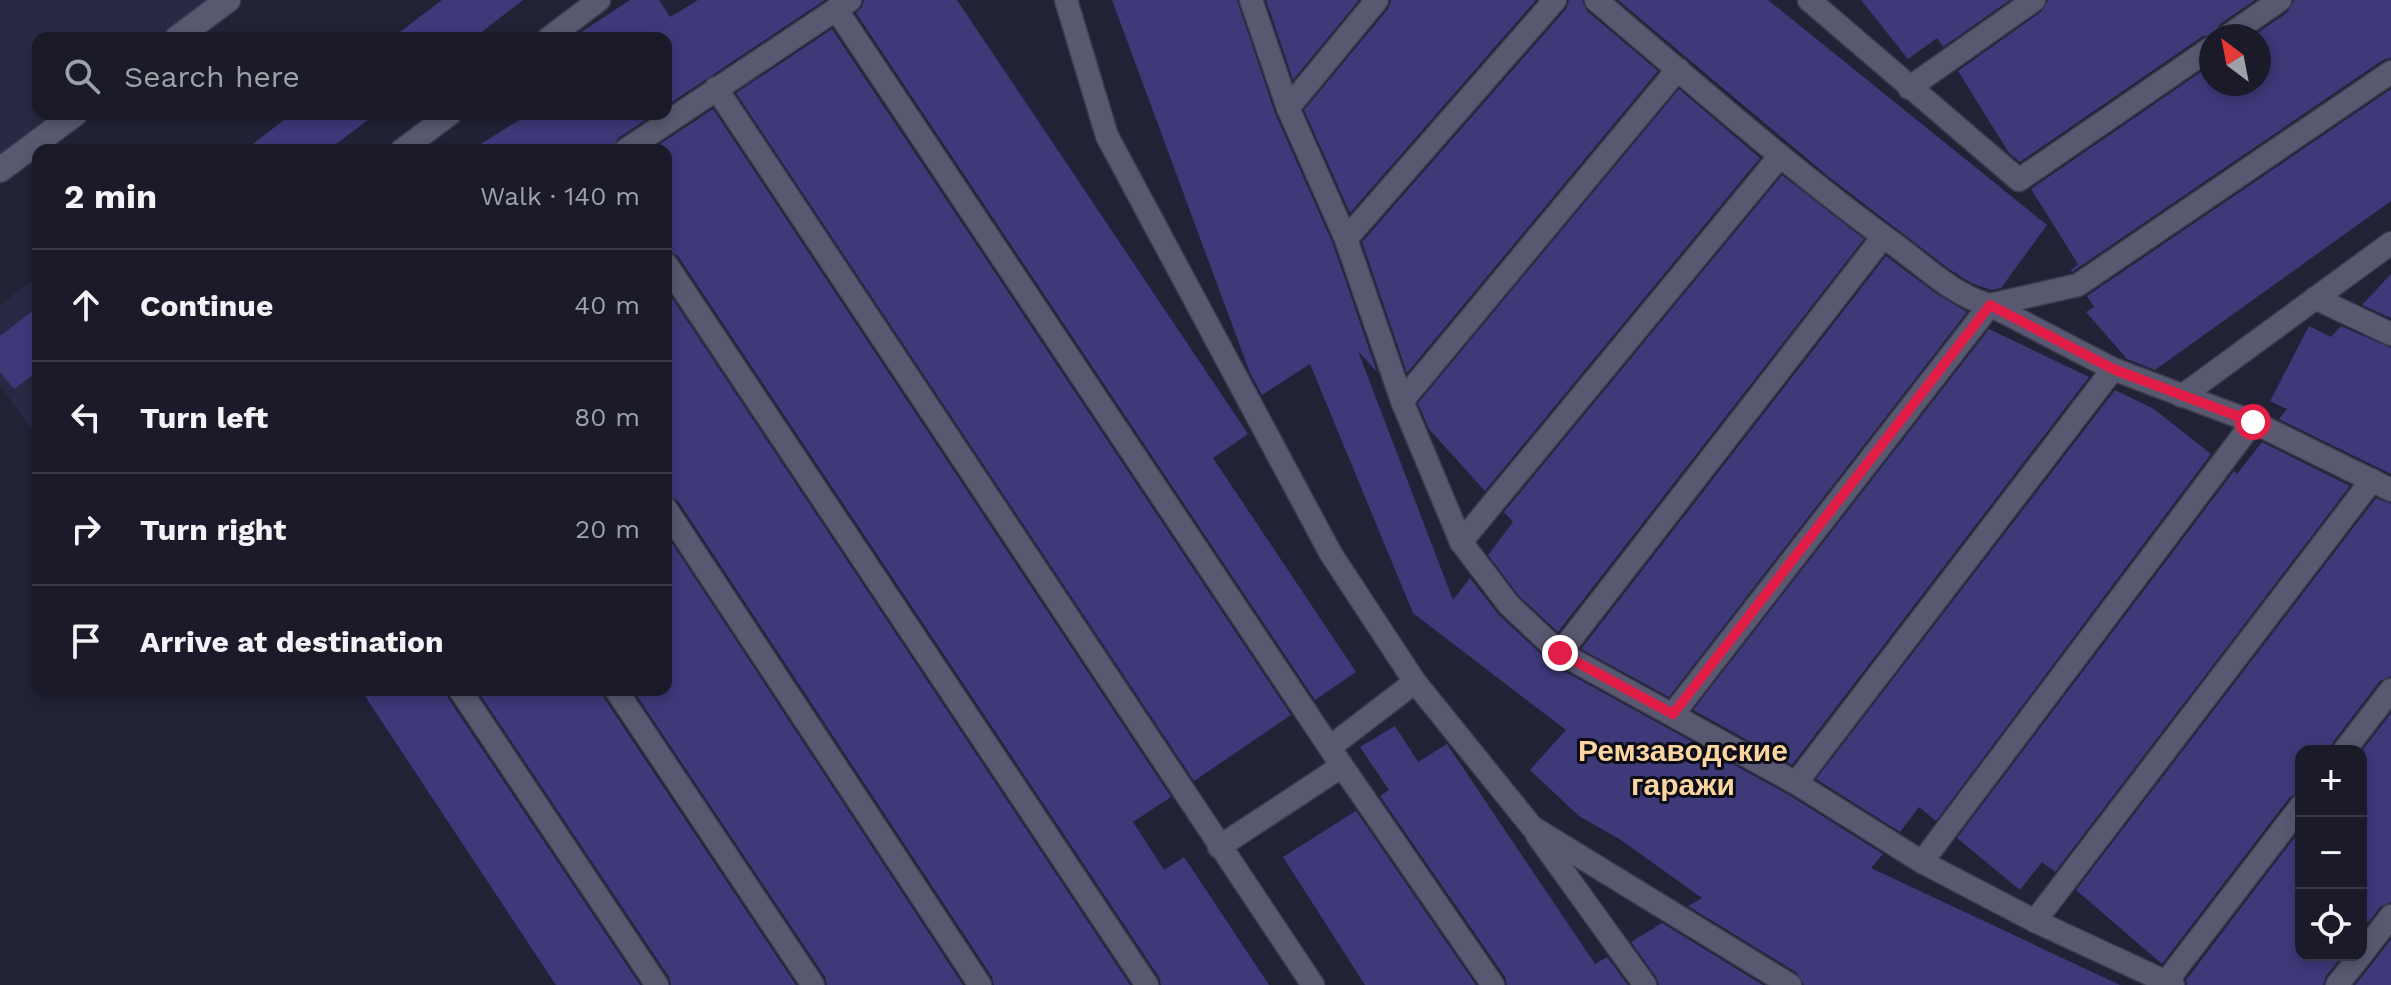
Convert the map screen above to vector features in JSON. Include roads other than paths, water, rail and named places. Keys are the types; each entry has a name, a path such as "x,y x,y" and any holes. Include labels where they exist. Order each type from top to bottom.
{"street":[{"path":"185,32 228,0"},
{"path":"35,144 67,120"},
{"path":"0,170 32,146"}],"lane":[{"path":"557,32 599,0"},
{"path":"1066,0 1107,136 1331,554 1415,682 1532,827 1645,985"},
{"path":"1251,0 1288,108 1346,239 1402,401 1461,542 1509,605 1560,653 1796,783 1922,862 2035,921 2169,983 2295,814"},
{"path":"1288,108 1377,0"},
{"path":"1346,239 1555,0"},
{"path":"1596,0 1780,156 1970,300 1990,305 2113,369 2253,422 2382,485 2035,921"},
{"path":"1810,0 2019,180 2199,56"},
{"path":"1909,88 2034,0"},
{"path":"2245,24 2280,0"},
{"path":"672,118 843,5 1342,766 1493,985"},
{"path":"1402,401 1678,69"},
{"path":"1673,714 1990,305 2078,285 2391,72"},
{"path":"716,88 1313,985"},
{"path":"429,142 446,120"},
{"path":"635,144 670,120"},
{"path":"1461,542 1780,156"},
{"path":"1560,653 1883,237"},
{"path":"2182,396 2391,243"},
{"path":"672,273 1147,985"},
{"path":"2315,298 2391,334"},
{"path":"1796,783 2113,369"},
{"path":"1922,862 2253,422"},
{"path":"672,518 980,985"},
{"path":"1330,747 1415,682"},
{"path":"2349,745 2391,690"},
{"path":"464,696 657,985"},
{"path":"620,696 813,985"},
{"path":"1219,847 1342,766"},
{"path":"1532,827 1790,985"},
{"path":"2367,947 2391,916"},
{"path":"2337,985 2356,961"}],"district":[{"name":"Ремзаводские гаражи","path":"1683,768"}]}
